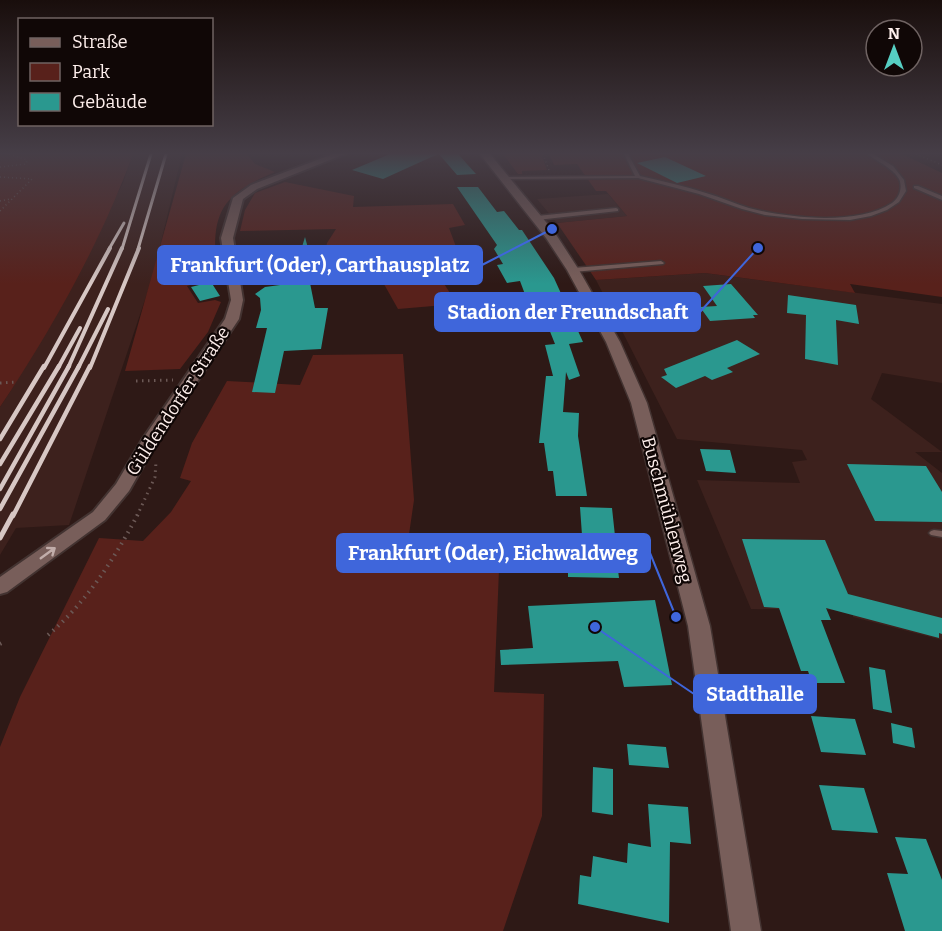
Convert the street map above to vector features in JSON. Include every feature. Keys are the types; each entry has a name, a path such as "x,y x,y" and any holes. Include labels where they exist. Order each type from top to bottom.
{"street":[{"name":"Güldendorfer Straße","path":"0,587 99,516 123,487 150,440 232,319 237,300 227,238 239,197"},
{"name":"Buschmühlenweg","path":"519,197 537,218 573,270 613,342 639,403 699,626 746,931"}],"lane":[{"path":"716,197 756,211 791,216 859,218 905,205"},
{"path":"537,218 616,210"},
{"path":"573,270 661,263"}],"path":[{"path":"0,201 11,199"},
{"path":"0,211 11,199"},
{"path":"136,381 192,379"},
{"path":"0,383 16,382"},
{"path":"48,635 60,629 87,597 147,499 158,468 150,440"}],"shaded area":[{"path":"115,197 172,197 153,276 69,525 16,528 0,555 0,407 16,382"},
{"path":"611,197 627,216 557,223 537,199"},
{"path":"705,273 942,304 942,383 882,373 871,399 942,452 915,452 942,473 942,640 853,617 853,610 751,609 697,480 800,483 792,462 807,460 802,450 677,439 596,280"}],"green space":[{"path":"0,197 115,197 74,284 38,348 0,407"},
{"path":"174,197 233,197 222,211 217,223 215,256 217,277 187,286 198,303 215,300 221,302 208,332 180,369 125,371"},
{"path":"252,197 354,197 353,207 453,204 465,225 449,228 461,260 434,268 457,304 398,309 371,261 322,265 327,243 336,229 240,231 245,210"},
{"path":"611,197 942,197 942,297 850,284 855,293 705,273 596,280 557,223 627,216"},
{"path":"403,354 414,500 405,562 499,570 494,692 544,694 542,816 503,931 0,931 0,747 20,697 99,538 143,541 171,512 191,481 180,478 192,443 227,381 300,385 313,355"}],"building":[{"path":"464,197 486,197 497,212 504,211 519,230 522,230 554,278 583,342 569,344 580,376 569,380 566,372 563,412 579,413 578,436 587,496 556,496 553,471 548,471 544,443 539,443 546,376 553,376 545,345 555,344 539,304 529,305 520,281 507,283 497,265 503,264 494,249 497,245"},
{"path":"305,237 316,278 309,278 315,308 328,308 321,349 284,351 275,393 252,392 267,328 256,328 261,310 260,298 255,294 265,287 295,283 292,280"},
{"path":"211,282 220,296 200,301 191,287"},
{"path":"731,284 758,315 753,315 755,318 710,321 700,307 717,306 703,286"},
{"path":"788,295 856,305 859,324 836,320 838,365 805,359 806,315 787,313"},
{"path":"737,340 760,354 727,368 733,372 712,380 705,376 676,388 661,377 667,375 664,369"},
{"path":"700,449 730,450 736,473 706,471"},
{"path":"847,464 926,466 942,492 942,522 875,521"},
{"path":"580,507 612,508 615,536 582,535"},
{"path":"568,539 582,540 582,562 617,562 619,578 568,577"},
{"path":"742,539 825,540 848,594 942,618 942,634 939,633 939,638 826,608 831,620 821,620 845,683 812,683 808,671 801,671 779,608 764,607"},
{"path":"655,600 672,685 624,687 618,661 501,665 500,650 533,648 528,606"},
{"path":"869,667 885,670 892,713 873,709"},
{"path":"811,716 855,719 866,755 821,752"},
{"path":"891,723 912,728 915,748 893,743"},
{"path":"627,744 666,747 669,768 629,765"},
{"path":"593,767 613,769 613,815 592,812"},
{"path":"819,785 864,788 878,833 832,830"},
{"path":"648,804 688,807 691,844 670,842 669,923 578,904 580,875 591,877 593,856 627,863 628,843 651,847"},
{"path":"895,837 926,839 942,880 942,931 905,931 887,873 908,874"}],"railway":[{"path":"122,249 138,197"},
{"path":"138,249 153,197"},
{"path":"109,249 124,223"},
{"path":"44,368 110,248"},
{"path":"68,367 122,248"},
{"path":"90,368 139,248"},
{"path":"78,368 108,309"},
{"path":"58,368 80,328"},
{"path":"0,439 44,366"},
{"path":"0,464 59,366"},
{"path":"0,509 79,366"},
{"path":"13,516 90,366"},
{"path":"0,489 68,367"},
{"path":"0,538 13,514"}],"place":[{"name":"Frankfurt (Oder), Carthausplatz","path":"552,229"},
{"name":"Stadion der Freundschaft","path":"758,248"},
{"name":"Frankfurt (Oder), Eichwaldweg","path":"676,617"},
{"name":"Stadthalle","path":"595,627"}]}
